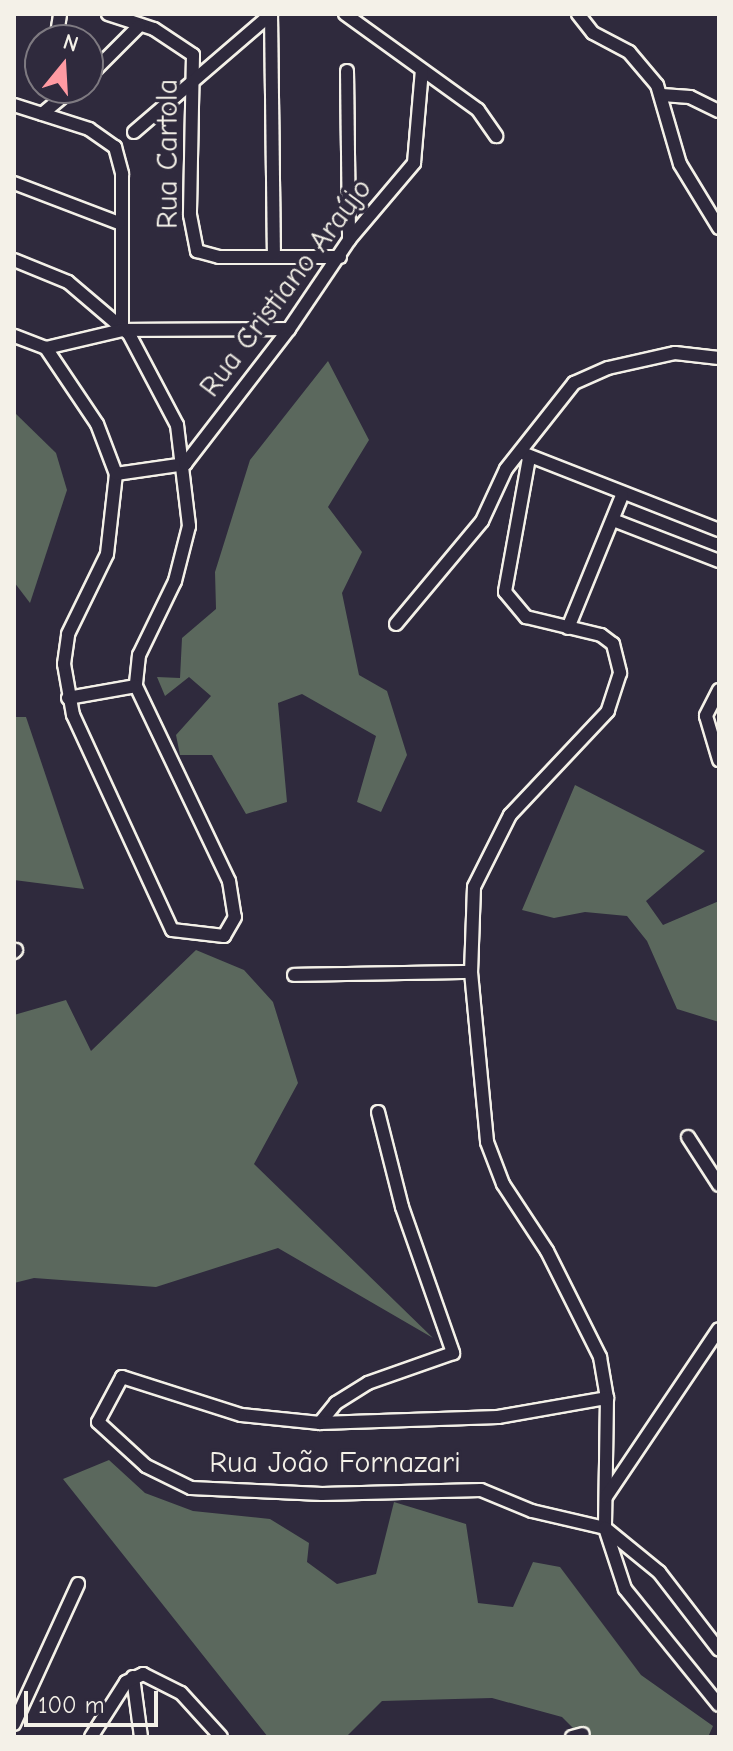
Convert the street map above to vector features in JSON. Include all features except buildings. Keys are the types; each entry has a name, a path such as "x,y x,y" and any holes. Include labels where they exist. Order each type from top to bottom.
{"street":[{"name":"Rua Cartola","path":"108,14 189,51 197,82 193,243 212,257 340,257"},
{"path":"134,132 197,82 271,14"},
{"path":"271,14 274,255"},
{"path":"345,14 478,110 496,136"},
{"path":"578,14 593,33 629,52 662,95 680,164 719,228"},
{"path":"104,61 139,26"},
{"name":"Rua Cristiano Araújo","path":"185,464 289,329 349,240 418,156 422,70"},
{"path":"347,71 349,240"},
{"path":"662,95 690,97 719,111"},
{"path":"42,114 54,104"},
{"path":"14,105 89,129 115,147 122,174 119,223 122,330"},
{"path":"14,183 119,223"},
{"path":"14,260 68,282 122,330 164,392 185,464 189,526 175,581 139,655 136,686 229,881 233,924 213,938 172,930 68,698 68,634 107,554 116,474 97,424 46,348"},
{"path":"14,336 46,348 122,330 289,329"},
{"path":"396,624 482,521 574,383 608,368 675,353 719,358"},
{"path":"525,454 622,496 719,530"},
{"path":"525,454 505,592 526,617 613,644 618,684 608,711 527,794 488,852 470,909 471,972 492,1159 579,1311 600,1357 607,1398 605,1528 638,1611 719,1705"},
{"path":"116,474 185,464"},
{"path":"568,628 622,496"},
{"path":"613,520 719,561"},
{"path":"68,698 136,686"},
{"path":"719,690 706,716 719,760"},
{"path":"294,975 471,972"},
{"name":"Rua João Fornazari","path":"320,1423 368,1383 451,1356 378,1112"},
{"path":"688,1137 719,1185"},
{"path":"606,1497 719,1329"},
{"name":"Rua João Fornazari","path":"605,1528 532,1511 481,1490 322,1494 191,1488 146,1466 98,1422 122,1377 241,1415 320,1423 498,1417 607,1398"},
{"path":"605,1528 659,1572 719,1650"},
{"path":"14,1724 78,1584"},
{"path":"91,1737 133,1677"},
{"path":"133,1677 141,1737"},
{"path":"133,1677 161,1678 221,1737"}],"green space":[{"path":"328,361 369,440 328,507 362,552 342,593 359,675 387,691 407,755 381,812 357,802 376,736 302,694 278,703 287,802 246,814 212,755 180,755 176,735 211,696 189,677 165,696 157,677 180,678 182,638 216,609 215,572 250,460"},
{"path":"14,412 56,453 67,490 30,603 14,582"},
{"path":"14,717 26,717 84,889 14,880"},
{"path":"575,785 705,851 646,901 663,925 719,901 719,1022 677,1009 647,941 627,916 585,912 554,918 522,910"},
{"path":"196,950 244,970 273,1002 298,1083 254,1164 433,1338 278,1248 156,1287 34,1278 14,1283 14,1015 66,1000 91,1051"},
{"path":"109,1460 145,1493 193,1511 270,1519 309,1543 307,1562 337,1584 376,1574 394,1502 466,1524 478,1603 513,1607 533,1562 560,1567 641,1675 713,1726 708,1737 582,1737 562,1717 492,1698 382,1701 346,1737 268,1737 63,1479"}]}
